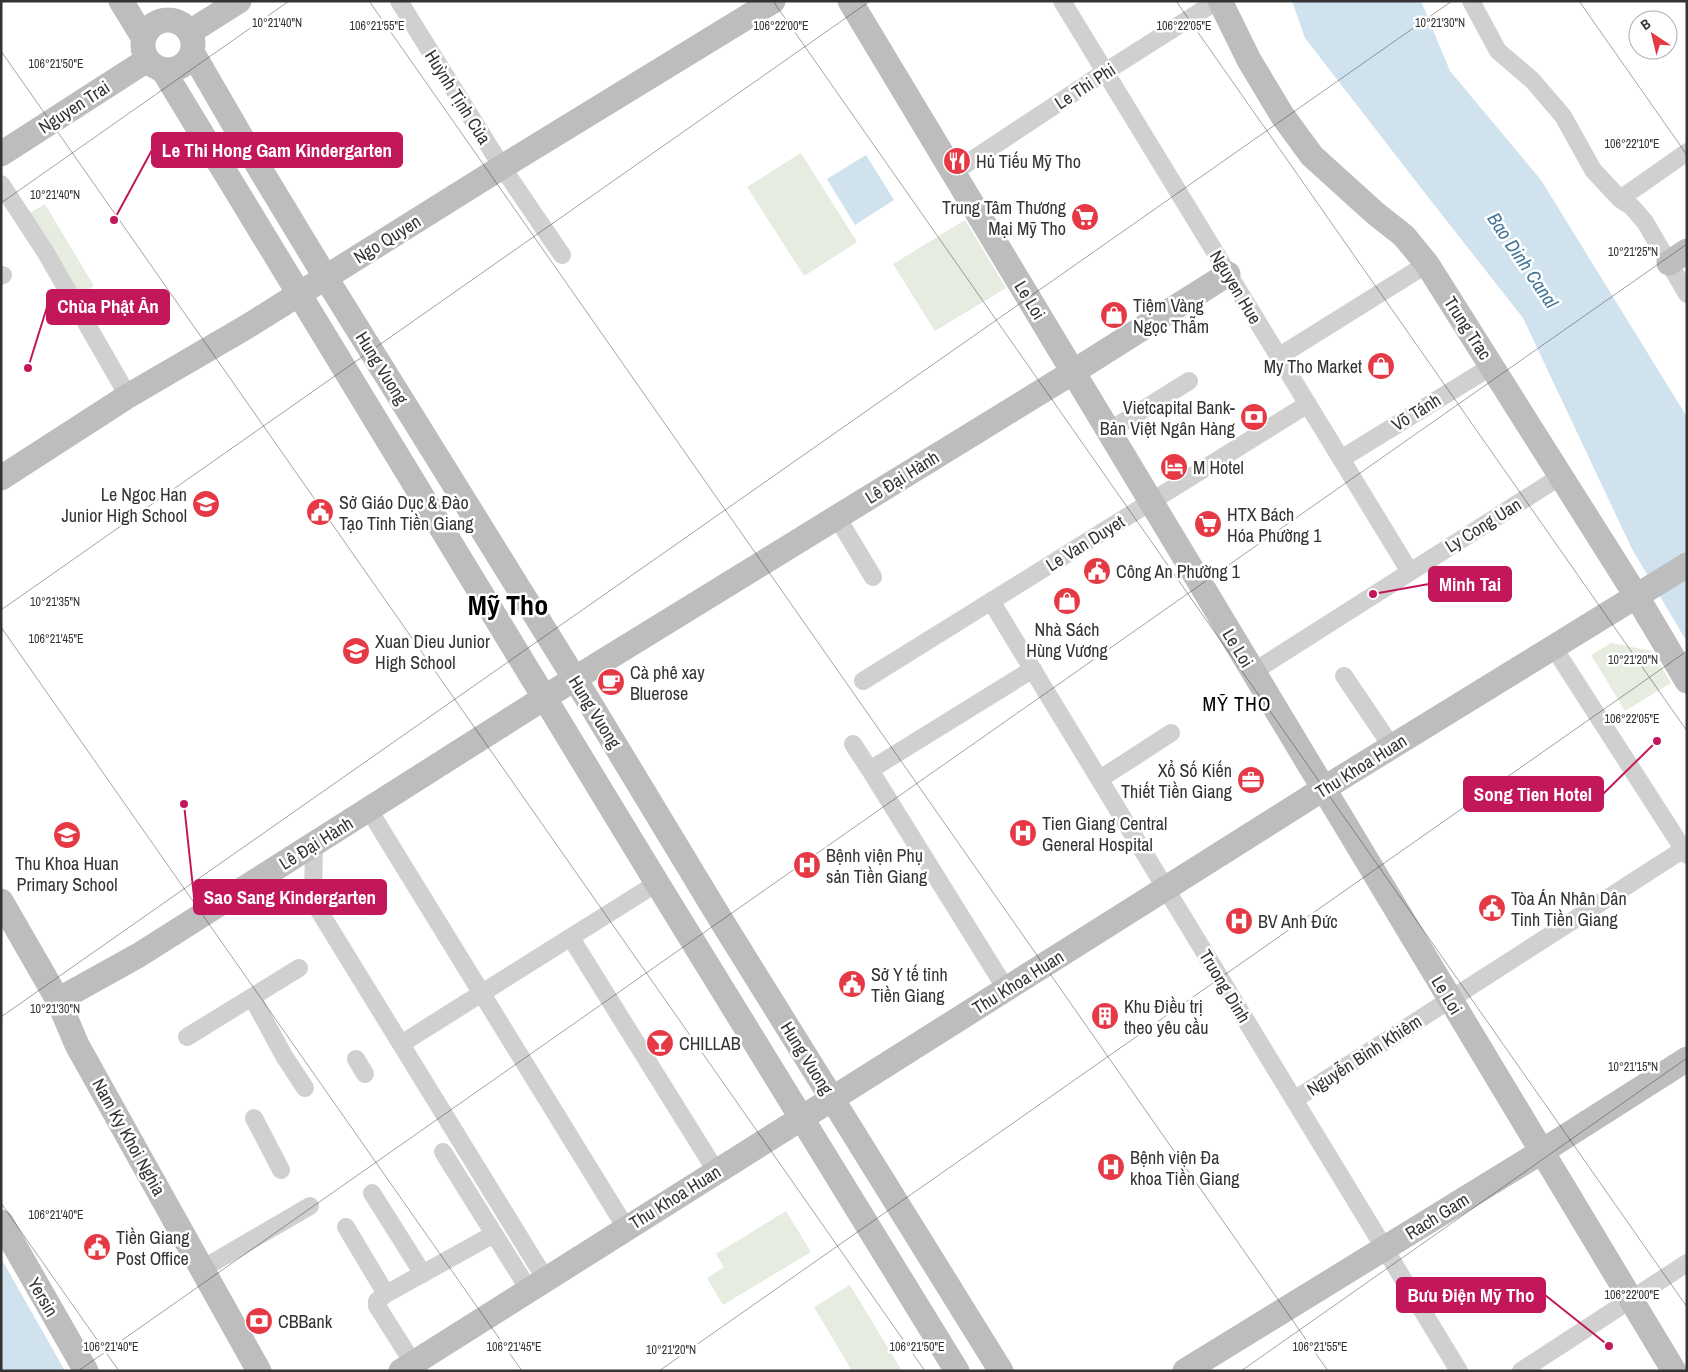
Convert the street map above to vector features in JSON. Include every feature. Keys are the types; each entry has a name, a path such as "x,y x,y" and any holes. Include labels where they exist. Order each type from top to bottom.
{"main road":[{"name":"Hung Vuong","path":"121,1 151,56 957,1371"},
{"path":"178,26 239,1"},
{"name":"Ngo Quyen","path":"1,478 128,396 248,326 772,1"},
{"name":"Le Loi","path":"850,1 1674,1371"},
{"name":"Trung Trac","path":"1218,1 1272,99 1312,156 1375,213 1404,236 1427,264 1562,476 1643,593 1687,681"},
{"name":"Nguyen Trai","path":"161,20 178,26 188,61 172,71 151,56 147,28 161,20"},
{"name":"Hung Vuong","path":"178,26 254,159 326,278 1001,1371"},
{"name":"Nguyen Trai","path":"1,154 151,56"},
{"name":"Lê Đại Hành","path":"58,1000 139,955 574,679 1073,372 1228,274"},
{"name":"Thu Khoa Huan","path":"407,1367 1323,789 1687,565"},
{"name":"Nam Ky Khoi Nghia","path":"1,901 58,1000 77,1045 259,1371"},
{"path":"688,934 718,915"},
{"name":"Rach Gam","path":"1185,1371 1541,1152 1687,1059"},
{"name":"Yersin","path":"1,1222 86,1371"},
{"path":"879,1244 910,1224"}],"street":[{"name":"Huỳnh Tịnh Của","path":"399,1 502,167 562,255"},
{"name":"Nguyen Hue","path":"1062,1 1410,572"},
{"name":"Le Thi Phi","path":"954,172 1105,72 1218,1"},
{"path":"1471,1 1498,51 1532,80 1563,116 1594,170 1620,199 1632,207 1678,257 1687,294"},
{"path":"1620,199 1687,152"},
{"path":"1,184 46,253 128,396"},
{"path":"1278,356 1427,264"},
{"name":"Võ Tánh","path":"1341,458 1492,366"},
{"path":"1109,431 1189,381"},
{"name":"Le Van Duyet","path":"863,681 1308,404"},
{"name":"Ly Cong Uan","path":"1253,672 1562,476"},
{"path":"837,517 873,577"},
{"name":"Truong Dinh","path":"991,601 1459,1371"},
{"path":"1554,648 1686,851"},
{"path":"870,770 1033,669"},
{"path":"1344,676 1392,747"},
{"path":"1100,779 1172,733"},
{"path":"853,744 1006,989"},
{"path":"369,810 626,1228"},
{"path":"314,844 313,901 401,1044 537,1285"},
{"name":"Nguyễn Bỉnh Khiêm","path":"1294,1100 1686,851"},
{"path":"401,1044 657,883"},
{"path":"571,938 716,1171"},
{"path":"187,1037 299,968"},
{"path":"252,997 284,1056 305,1088"},
{"path":"356,1059 365,1074"},
{"path":"254,1118 281,1170"},
{"path":"443,1152 494,1234 537,1285"},
{"path":"372,1193 423,1274"},
{"path":"202,1269 310,1206"},
{"path":"346,1227 386,1294"},
{"path":"407,1367 377,1306 377,1301 386,1294 494,1234"},
{"path":"1521,1371 1687,1263"}],"shaded area":[{"path":"801,153 857,242 804,276 747,187"},
{"path":"45,204 94,286 69,301 20,219"},
{"path":"965,220 1006,288 935,331 893,264"},
{"path":"1611,643 1652,651 1671,683 1625,711 1591,655"},
{"path":"786,1211 811,1252 723,1305 707,1278 724,1267 716,1254"},
{"path":"850,1285 902,1371 852,1371 814,1307"}],"water":[{"name":"Bao Dinh Canal","path":"1292,1 1421,1 1450,71 1541,180 1687,417 1687,642 1632,549 1523,318 1305,38"},
{"path":"866,155 894,200 855,225 827,179"},
{"path":"1,1258 65,1371 1,1371"}],"place":[{"name":"Hủ Tiếu Mỹ Tho","path":"957,161"},
{"name":"Trung Tâm Thương Mại Mỹ Tho","path":"1085,217"},
{"name":"Le Thi Hong Gam Kindergarten","path":"114,220"},
{"name":"Tiệm Vàng Ngọc Thẫm","path":"1114,315"},
{"name":"My Tho Market","path":"1381,366"},
{"name":"Chùa Phật Ân","path":"28,368"},
{"name":"Vietcapital Bank- Bản Việt Ngân Hàng","path":"1254,417"},
{"name":"M Hotel","path":"1174,467"},
{"name":"Le Ngoc Han Junior High School","path":"206,504"},
{"name":"Sở Giáo Dục & Đào Tạo Tỉnh Tiền Giang","path":"320,512"},
{"name":"HTX Bách Hóa Phường 1","path":"1208,524"},
{"name":"Công An Phường 1","path":"1097,571"},
{"name":"Minh Tai","path":"1373,594"},
{"name":"Nhà Sách Hùng Vương","path":"1067,601"},
{"name":"Xuan Dieu Junior High School","path":"356,651"},
{"name":"Cà phê xay Bluerose","path":"611,682"},
{"name":"Song Tien Hotel","path":"1657,741"},
{"name":"Xổ Số Kiến Thiết Tiền Giang","path":"1251,780"},
{"name":"Sao Sang Kindergarten","path":"184,804"},
{"name":"Tien Giang Central General Hospital","path":"1023,833"},
{"name":"Thu Khoa Huan Primary School","path":"67,835"},
{"name":"Bệnh viện Phụ sản Tiền Giang","path":"807,865"},
{"name":"Tòa Án Nhân Dân Tỉnh Tiền Giang","path":"1492,908"},
{"name":"BV Anh Đức","path":"1239,921"},
{"name":"Sở Y tế tỉnh Tiền Giang","path":"852,984"},
{"name":"Khu Điều trị theo yêu cầu","path":"1105,1016"},
{"name":"CHILLAB","path":"660,1043"},
{"name":"Bệnh viện Đa khoa Tiền Giang","path":"1111,1167"},
{"name":"Tiền Giang Post Office","path":"97,1247"},
{"name":"CBBank","path":"259,1321"},
{"name":"Bưu Điện Mỹ Tho","path":"1609,1346"}],"district":[{"name":"Mỹ Tho","path":"508,605"},
{"name":"MỸ THO","path":"1237,703"}]}
